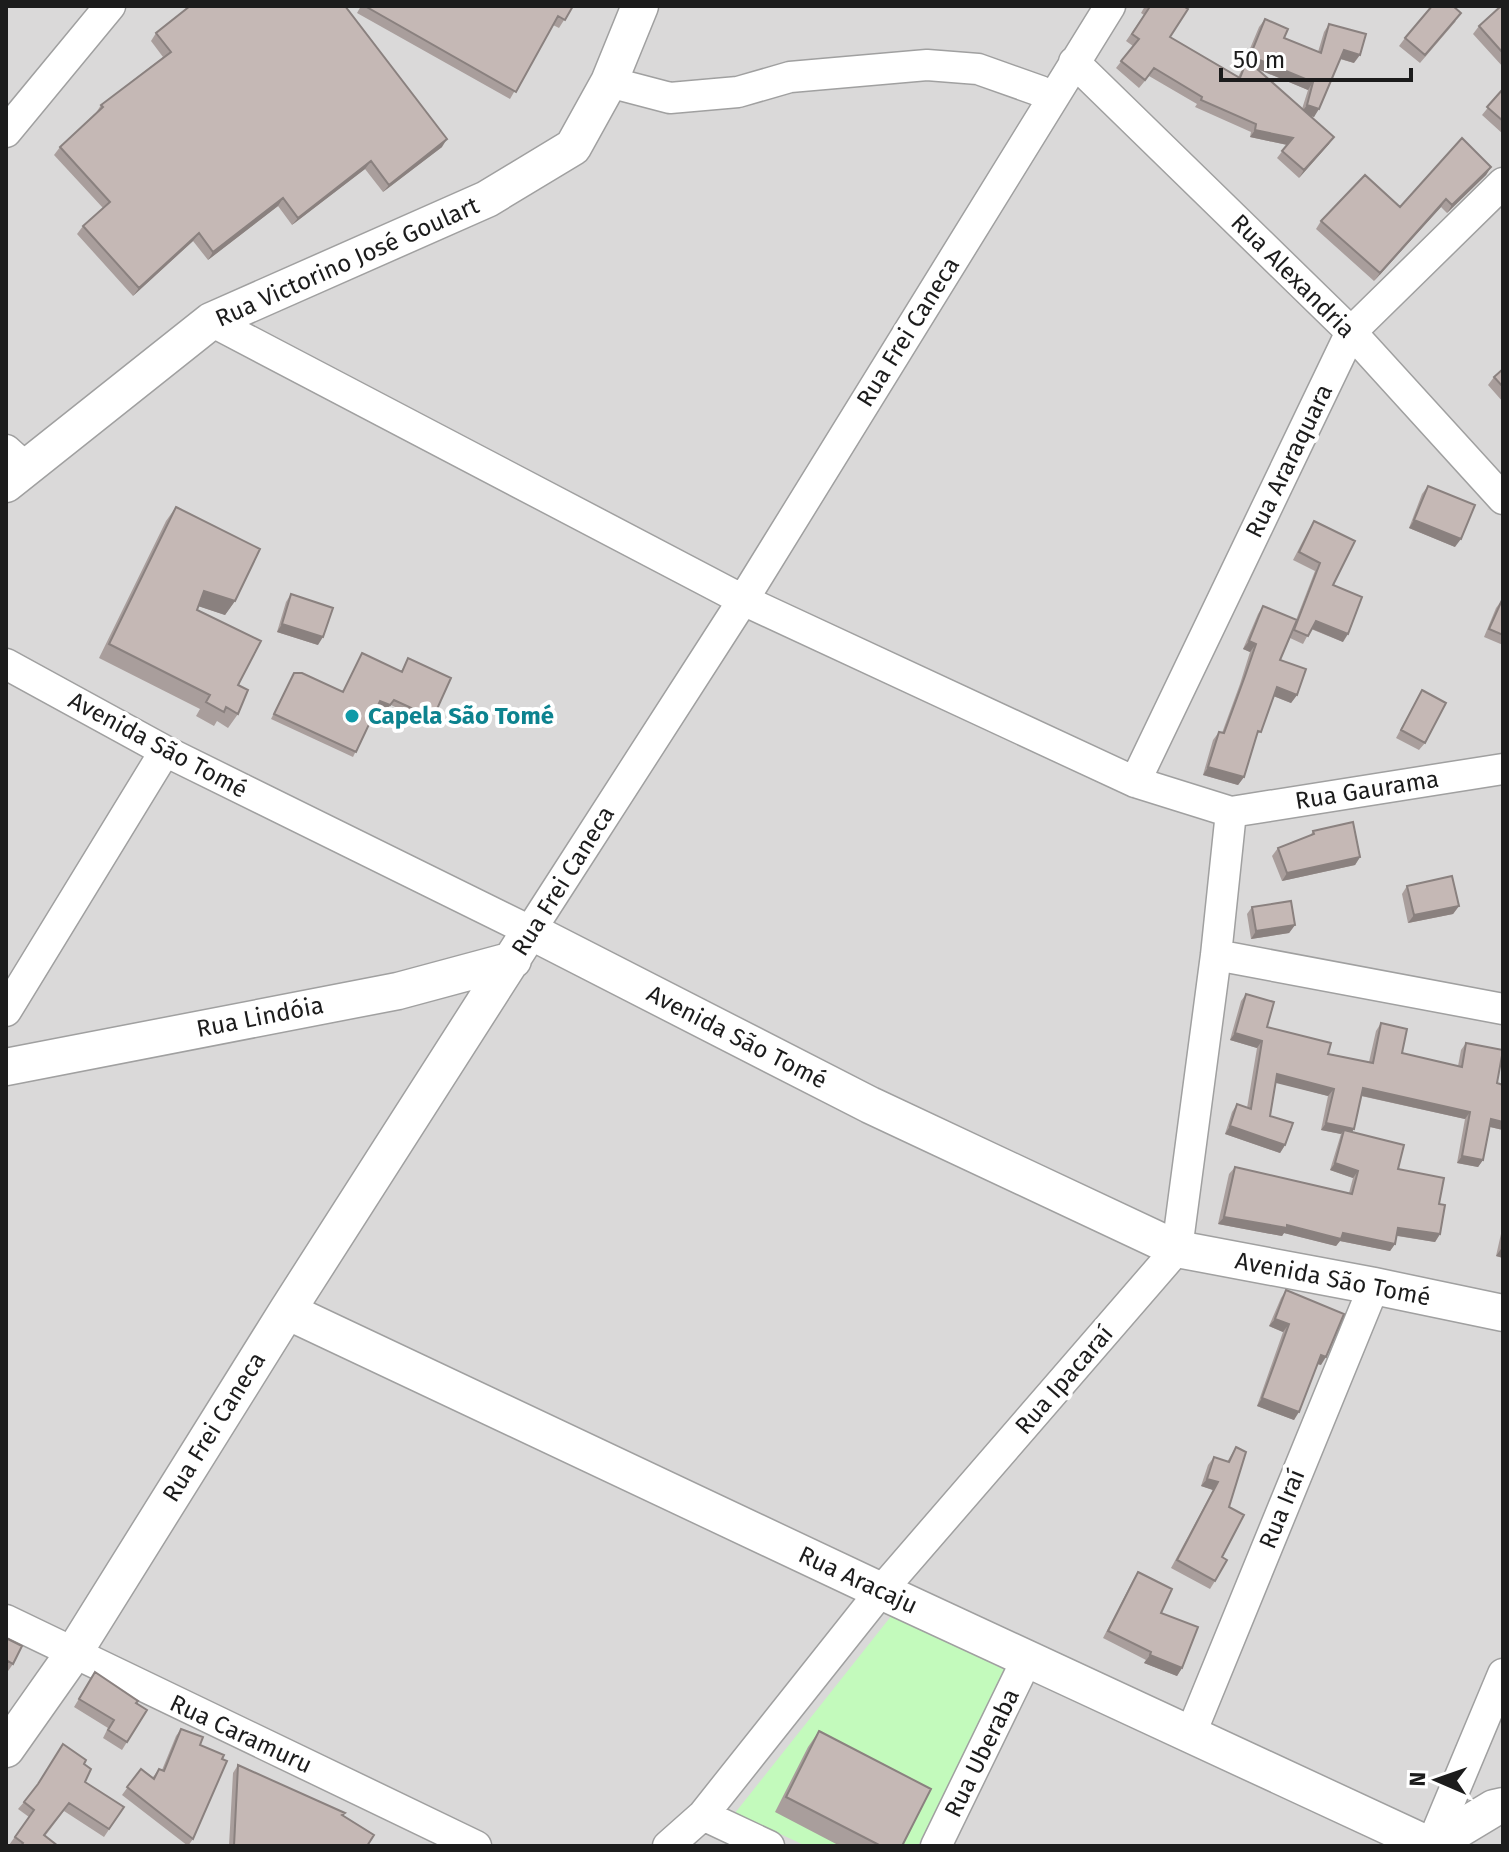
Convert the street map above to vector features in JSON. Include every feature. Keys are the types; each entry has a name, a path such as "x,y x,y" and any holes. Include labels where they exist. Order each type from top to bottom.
{"street":[{"path":"6,132 110,6"},
{"name":"Rua Victorino José Goulart","path":"13,468 211,321 487,199 573,147 609,82 640,6"},
{"name":"Rua Frei Caneca","path":"6,1749 73,1654 287,1311 743,600 1110,6"},
{"name":"Rua Alexandria","path":"1074,62 1351,332 1503,499"},
{"path":"609,82 670,98 738,92 790,77 927,65 978,69 1040,91 1051,99"},
{"name":"Rua Araraquara","path":"1135,782 1351,332 1503,183"},
{"path":"211,321 743,600 1135,782 1231,812 1216,955 1177,1249"},
{"name":"Avenida São Tomé","path":"6,664 522,946 1177,1249 1503,1313"},
{"path":"6,1011 165,751"},
{"name":"Rua Gaurama","path":"1231,812 1503,769"},
{"name":"Rua Lindóia","path":"6,1067 398,991 522,946"},
{"path":"1216,955 1503,1009"},
{"name":"Rua Ipacaraí","path":"668,1846 703,1815 881,1591 1177,1249"},
{"name":"Rua Iraí","path":"1191,1733 1374,1286"},
{"name":"Rua Aracaju","path":"287,1311 1431,1846"},
{"name":"Rua Caramuru","path":"6,1620 476,1846"},
{"name":"Rua Uberaba","path":"936,1846 1027,1659"},
{"path":"1431,1846 1503,1674"},
{"path":"1431,1846 1494,1808 1503,1806"},
{"path":"703,1815 769,1846"}],"shaded area":[{"path":"6,6 1503,6 1503,1846 6,1846"}],"green space":[{"path":"892,1615 1005,1670 918,1846 806,1846 735,1813"}],"building":[{"path":"190,6 345,6 447,139 389,185 371,161 298,218 283,198 213,252 199,233 139,288 83,226 110,202 60,147 103,107 101,105 171,52 156,33"},
{"path":"365,6 573,6 565,20 558,16 516,92"},
{"path":"1147,6 1183,6 1188,9 1170,37 1240,78 1247,60 1334,137 1304,170 1282,151 1293,138 1255,130 1256,124 1201,100 1202,97 1154,68 1145,80 1121,61 1139,39 1132,34 1149,8"},
{"path":"1432,6 1453,6 1461,13 1425,55 1405,38"},
{"path":"1503,6 1503,53 1479,26"},
{"path":"1265,19 1288,29 1284,38 1321,53 1329,24 1366,34 1360,55 1344,50 1319,109 1307,105 1313,82 1250,56"},
{"path":"1503,89 1503,121 1487,107"},
{"path":"1462,138 1491,167 1452,205 1446,199 1380,273 1321,221 1365,175 1400,207"},
{"path":"1503,369 1503,387 1494,377"},
{"path":"1428,486 1475,505 1461,539 1414,520"},
{"path":"176,507 260,549 235,601 204,591 197,610 261,641 238,685 248,690 238,714 226,707 224,712 206,702 210,695 109,644"},
{"path":"1314,521 1355,541 1333,585 1362,597 1348,634 1316,621 1308,636 1294,630 1320,563 1299,552"},
{"path":"291,594 333,608 323,637 282,624"},
{"path":"1503,600 1503,635 1489,629"},
{"path":"1263,606 1297,620 1280,660 1306,669 1297,695 1277,687 1261,732 1258,731 1244,777 1208,767 1219,732 1224,733 1256,644 1249,641"},
{"name":"Capela São Tomé","path":"362,653 402,672 408,658 451,678 433,718 394,700 390,705 380,701 356,752 274,714 294,673 302,673 343,692"},
{"path":"1422,690 1446,703 1425,743 1401,730"},
{"path":"1353,822 1360,857 1287,873 1278,848 1314,834 1313,831"},
{"path":"1452,876 1459,906 1414,915 1407,886"},
{"path":"1291,901 1295,925 1256,931 1252,907"},
{"path":"1246,994 1274,1002 1267,1027 1331,1043 1328,1054 1373,1063 1381,1023 1407,1029 1402,1053 1462,1067 1466,1043 1503,1050 1497,1083 1503,1085 1503,1122 1491,1119 1483,1160 1462,1156 1470,1112 1363,1088 1354,1129 1326,1123 1334,1089 1277,1074 1270,1116 1293,1123 1285,1145 1230,1126 1237,1104 1251,1109 1262,1041 1235,1033"},
{"path":"1344,1130 1404,1145 1398,1169 1444,1178 1439,1204 1445,1205 1440,1234 1398,1228 1395,1244 1343,1233 1341,1239 1287,1225 1287,1228 1224,1217 1235,1167 1352,1194 1358,1171 1335,1163"},
{"path":"1286,1290 1344,1314 1326,1357 1321,1355 1299,1412 1262,1398 1289,1324 1275,1319"},
{"path":"1236,1447 1246,1452 1229,1507 1244,1515 1222,1557 1227,1560 1215,1581 1177,1560 1218,1482 1207,1479 1214,1457 1229,1462"},
{"path":"1138,1572 1172,1589 1161,1613 1198,1627 1182,1668 1150,1655 1151,1652 1108,1631"},
{"path":"6,1638 22,1646 13,1664 8,1661 6,1664"},
{"path":"95,1672 147,1710 127,1742 108,1730 114,1720 79,1699"},
{"path":"181,1729 203,1737 200,1745 224,1755 222,1759 227,1761 193,1839 127,1787 141,1769 154,1779 159,1769 164,1771"},
{"path":"819,1731 931,1789 902,1846 881,1846 786,1797"},
{"path":"63,1744 86,1760 84,1764 91,1769 85,1782 124,1807 109,1829 69,1803 44,1835 58,1846 21,1846 23,1843 15,1837 34,1810 24,1802"},
{"path":"238,1765 345,1813 342,1815 374,1835 367,1846 234,1846"}],"place":[{"name":"Capela São Tomé","path":"352,716"}]}
